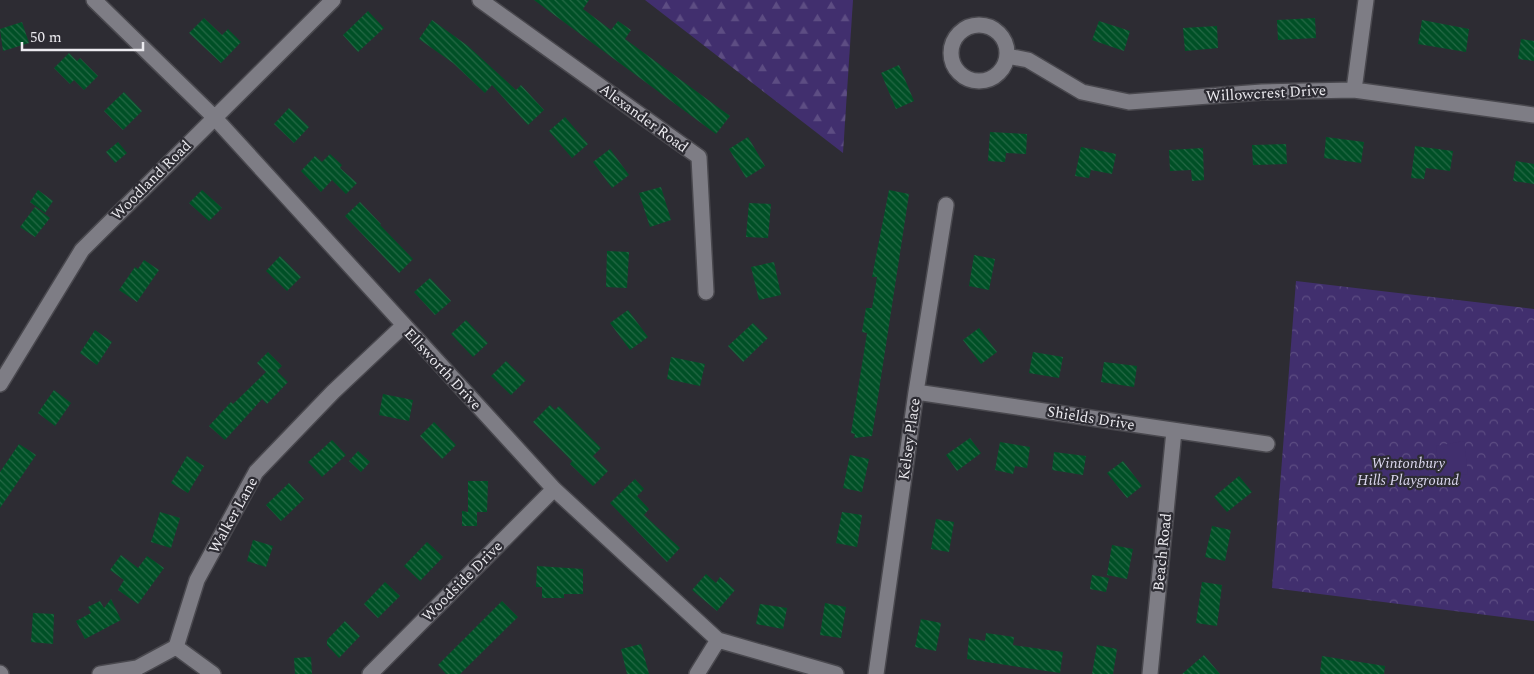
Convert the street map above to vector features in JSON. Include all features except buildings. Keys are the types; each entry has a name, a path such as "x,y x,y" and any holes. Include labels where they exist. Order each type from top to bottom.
{"street":[{"name":"Ellsworth Drive","path":"94,0 214,117 554,489 718,640 836,674"},
{"name":"Woodland Road","path":"0,384 82,250 333,0"},
{"name":"Alexander Road","path":"480,0 699,157 706,292"},
{"path":"1354,90 1366,0"},
{"name":"Willowcrest Drive","path":"1007,56 1028,60 1082,92 1129,102 1262,92 1354,90 1534,115"},
{"name":"Kelsey Place","path":"876,674 916,392 946,205"},
{"name":"Walker Lane","path":"176,647 197,580 256,472 334,392 403,326"},
{"name":"Shields Drive","path":"916,392 1267,444"},
{"name":"Beach Road","path":"1150,674 1174,431"},
{"name":"Woodside Drive","path":"370,674 554,489"},
{"path":"697,674 718,640"},
{"path":"100,674 137,668 176,647 212,674"}],"green space":[{"path":"645,0 853,0 843,153"},
{"name":"Wintonbury Hills Playground","path":"1296,281 1534,309 1534,621 1272,588"},
{"path":"1464,441 1468,474 1440,478 1436,446"}]}
